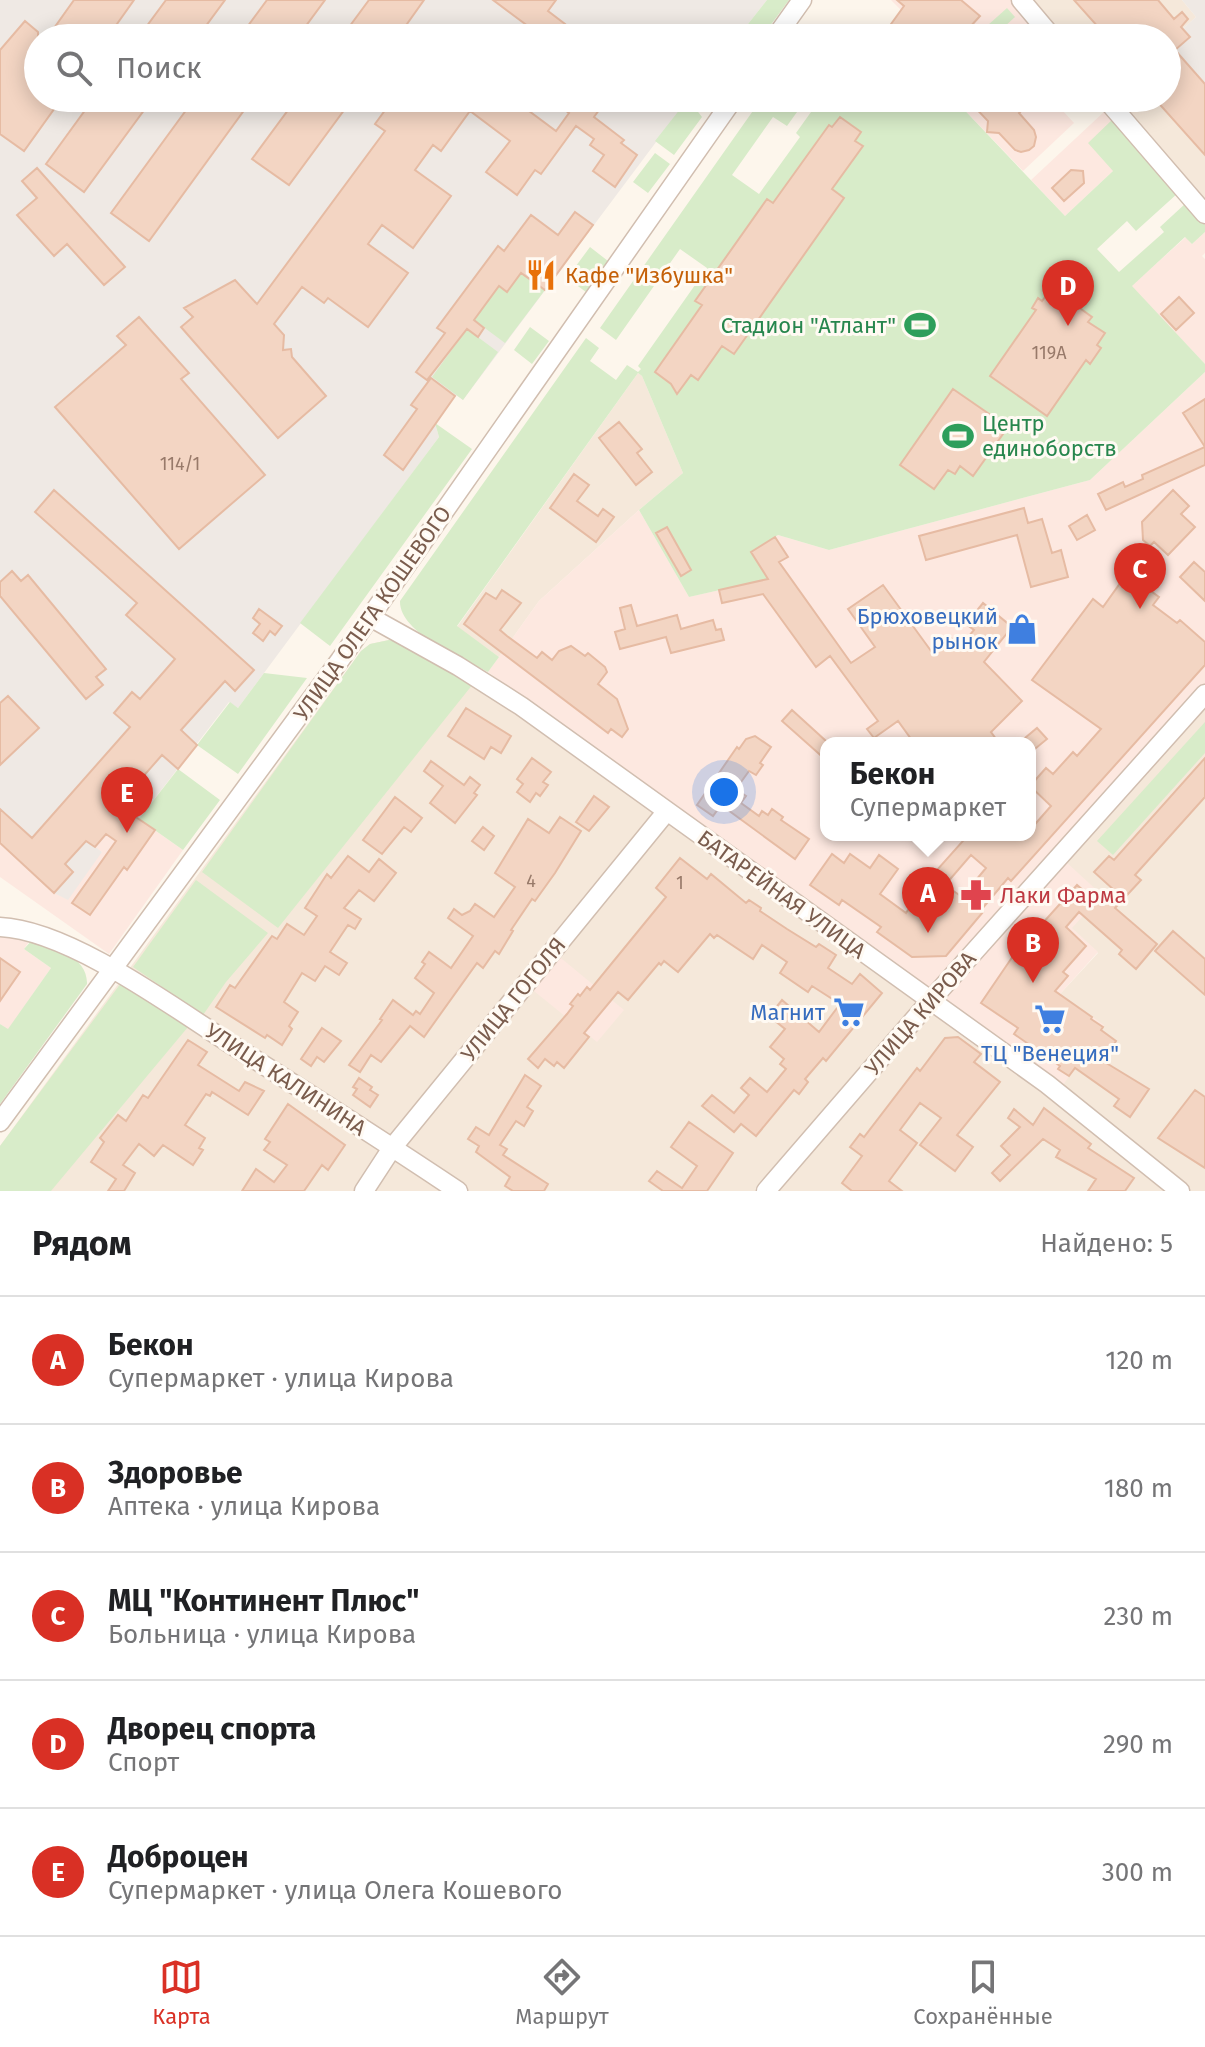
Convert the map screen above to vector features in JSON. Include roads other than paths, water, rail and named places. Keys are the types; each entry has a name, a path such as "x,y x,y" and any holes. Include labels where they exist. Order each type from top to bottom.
{"street":[{"path":"785,24 802,0"},
{"path":"1021,0 1041,24"},
{"name":"УЛИЦА ОЛЕГА КОШЕВОГО","path":"0,1122 370,617 724,112"},
{"path":"1117,112 1205,214"},
{"name":"БАТАРЕЙНАЯ УЛИЦА","path":"370,617 501,693 1056,1091 1180,1191"},
{"name":"УЛИЦА КИРОВА","path":"766,1191 931,1000 1205,694"},
{"name":"УЛИЦА ГОГОЛЯ","path":"364,1191 392,1148 667,811"},
{"name":"УЛИЦА КАЛИНИНА","path":"0,927 39,934 113,969 458,1191"}],"place":[{"name":"Кафе \"Избушка\"","path":"541,275"},
{"name":"Стадион \"Атлант\"","path":"920,325"},
{"name":"Дворец спорта","path":"1068,326"},
{"name":"Центр единоборств","path":"958,436"},
{"name":"МЦ \"Континент Плюс\"","path":"1140,609"},
{"name":"Брюховецкий рынок","path":"1022,629"},
{"name":"Доброцен","path":"127,833"},
{"name":"Лаки Фарма","path":"976,895"},
{"name":"Бекон","path":"928,933"},
{"name":"Здоровье","path":"1033,983"},
{"name":"Магнит","path":"849,1012"},
{"name":"ТЦ \"Венеция\"","path":"1050,1019"}]}
